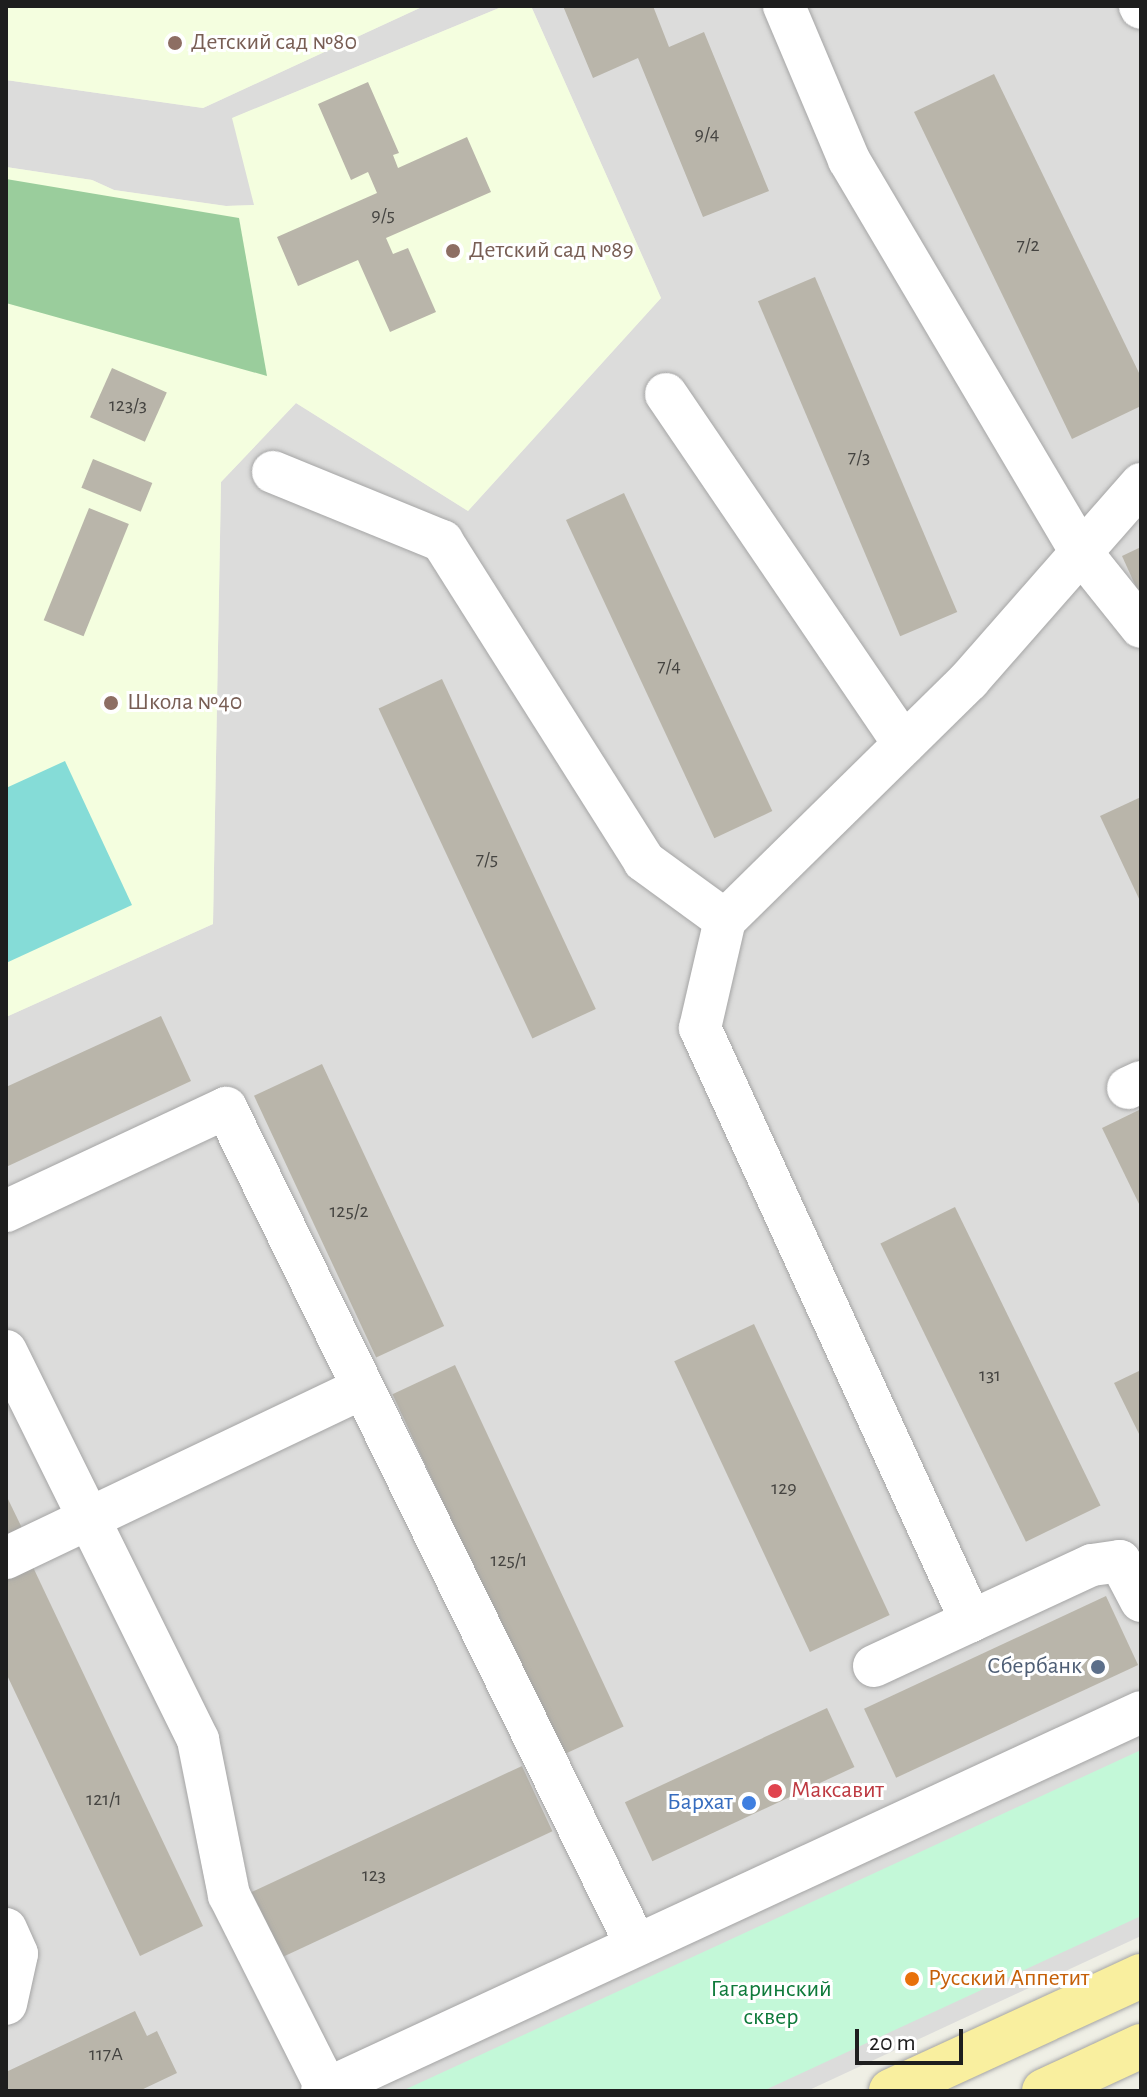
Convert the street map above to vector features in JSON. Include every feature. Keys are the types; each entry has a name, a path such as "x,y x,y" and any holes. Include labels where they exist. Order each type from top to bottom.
{"main road":[{"path":"891,2091 1141,1976"},
{"path":"1044,2091 1141,2046"}],"lane":[{"path":"784,6 849,160 1081,552 1141,627"},
{"path":"666,394 904,744"},
{"path":"273,472 442,541 644,861 725,920"},
{"path":"971,1621 700,1028 725,920 969,680 1141,484"},
{"path":"6,1211 226,1108 636,1945"},
{"path":"6,1351 198,1740 229,1895 324,2090 1141,1712"},
{"path":"6,1558 363,1388"},
{"path":"874,1666 1092,1565 1120,1561 1141,1601"},
{"path":"6,1929 17,1954 6,2004"}],"shaded area":[{"name":"Детский сад №80","path":"6,6 424,6 203,108 6,80"},
{"path":"424,6 504,6 233,118 255,205 226,206 114,190 92,180 6,167 6,80 203,108"},
{"path":"504,6 531,6 661,298 468,511 296,403 221,482 213,924 6,1017 6,167 92,180 114,190 226,206 254,205 232,118"},
{"path":"531,6 1141,6 1141,1936 807,2091 6,2091 6,1017 213,924 221,482 296,403 468,511 661,298"},
{"path":"65,761 132,905 6,963 6,788"}],"green space":[{"path":"6,179 239,218 267,376 6,303"},
{"name":"Гагаринский сквер","path":"1141,1750 1141,1916 763,2091 402,2091"}],"building":[{"path":"563,6 653,6 669,47 704,32 769,191 703,217 638,58 593,78"},
{"path":"994,74 1141,377 1141,406 1072,439 914,112"},
{"path":"368,82 399,153 393,155 398,168 467,137 491,192 386,238 393,254 408,248 436,312 390,332 358,260 298,286 277,237 377,193 368,172 351,180 318,104"},
{"path":"815,277 957,612 900,636 758,301"},
{"path":"112,368 167,392 145,442 90,417"},
{"path":"93,459 152,483 141,512 81,488"},
{"path":"624,493 772,811 714,838 566,520"},
{"path":"89,508 129,524 84,636 44,620"},
{"path":"1141,547 1141,598 1122,556"},
{"path":"442,679 596,1009 532,1038 379,709"},
{"path":"1141,797 1141,903 1100,816"},
{"path":"161,1016 191,1081 6,1167 6,1087"},
{"path":"322,1064 444,1326 376,1358 254,1096"},
{"path":"1141,1109 1141,1208 1102,1128"},
{"path":"955,1207 1101,1505 1026,1542 880,1243"},
{"path":"754,1324 890,1615 810,1652 674,1361"},
{"path":"455,1365 624,1727 561,1756 392,1394"},
{"path":"1141,1370 1141,1438 1114,1383"},
{"path":"6,1495 22,1528 6,1536"},
{"path":"32,1565 203,1926 140,1956 6,1673 6,1578"},
{"path":"1106,1596 1138,1665 896,1778 864,1709"},
{"path":"827,1708 854,1767 652,1861 625,1802"},
{"path":"522,1766 552,1831 275,1961 245,1895"},
{"path":"135,2011 147,2036 157,2031 177,2073 139,2091 6,2091 6,2072"}],"place":[{"name":"Детский сад №80","path":"175,43"},
{"name":"Детский сад №89","path":"453,251"},
{"name":"Школа №40","path":"111,703"},
{"name":"Сбербанк","path":"1098,1667"},
{"name":"Максавит","path":"775,1791"},
{"name":"Бархат","path":"749,1803"},
{"name":"Русский Аппетит","path":"912,1979"}]}
